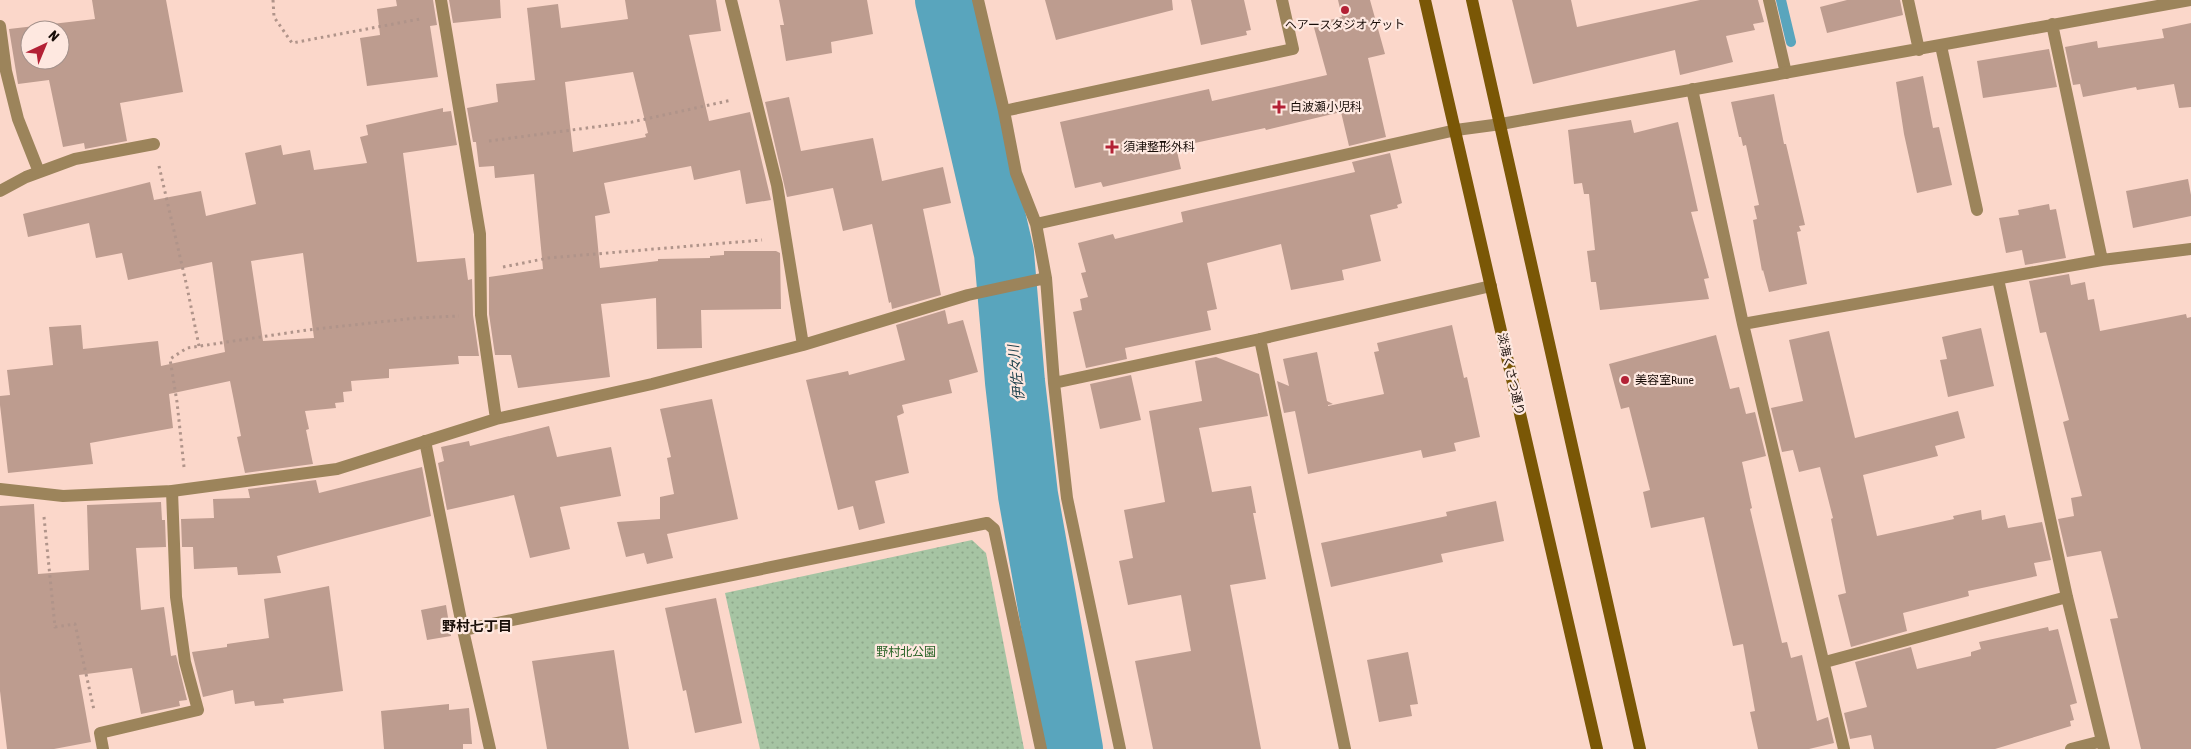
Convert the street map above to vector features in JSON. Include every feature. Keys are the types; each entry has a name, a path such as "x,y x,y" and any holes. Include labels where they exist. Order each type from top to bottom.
{"street":[{"path":"441,0 480,234 481,315 496,419"},
{"path":"731,0 777,185 803,345"},
{"path":"978,0 1004,111 1016,173 1036,224 1046,278 1054,383 1067,498 1120,749"},
{"path":"1004,111 1293,49 1282,0"},
{"name":"淡海くさつ通り","path":"1425,0 1597,749"},
{"path":"1472,0 1640,749"},
{"path":"1769,0 1786,73"},
{"path":"1908,0 1919,50"},
{"path":"1036,224 1456,130 1501,124 2191,0"},
{"path":"2052,24 2102,260"},
{"path":"0,26 6,71 18,119 39,172"},
{"path":"1941,46 1977,210"},
{"path":"1692,89 1743,324 1825,662 1844,749"},
{"path":"0,191 39,172 75,158 154,144"},
{"path":"1743,324 2102,260 2191,248"},
{"path":"0,489 63,496 172,491 337,469 496,419 652,384 803,345 968,295 1046,278"},
{"path":"1998,279 2067,597 2103,745 2071,749"},
{"path":"1054,383 1260,339 1491,286"},
{"path":"1260,339 1345,749"},
{"path":"425,441 463,630 490,749"},
{"path":"102,749 100,733 198,710 186,662 176,597 172,491"},
{"path":"463,630 987,523 994,529 1040,749"},
{"path":"1825,662 2067,597"}],"path":[{"path":"273,0 274,17 292,43 443,15"},
{"path":"466,144 632,122 755,95"},
{"path":"154,144 187,288 198,346"},
{"path":"480,271 548,258 786,238"},
{"path":"186,490 177,402 170,359 187,348 317,328 416,318 481,315"},
{"path":"42,493 55,627 75,624 100,733"}],"green space":[{"name":"野村北公園","path":"972,540 986,553 1024,749 760,749 725,593"}],"building":[{"path":"92,0 166,0 183,92 120,103 127,141 85,149 84,143 63,147 49,80 18,84 9,29 20,28 20,70 70,70 70,22 95,19"},
{"path":"396,0 433,0 437,25 430,26 438,77 367,86 360,38 380,35 377,9 397,6"},
{"path":"449,0 500,0 501,18 453,23"},
{"path":"625,0 716,0 721,31 689,35 709,121 750,112 771,200 746,204 740,170 694,180 691,166 604,183 610,213 595,216 600,268 658,261 658,259 710,258 710,256 724,255 724,251 776,251 780,253 781,309 701,310 702,348 657,349 656,298 601,304 610,377 518,388 511,355 495,355 489,314 489,277 543,269 534,174 495,178 494,166 479,167 476,142 473,142 467,108 498,102 496,84 535,80 527,8 558,4 561,28 628,19","holes":["633,72 648,133 645,134 646,137 573,152 565,82"]},
{"path":"779,0 867,0 873,34 831,42 832,53 786,61 780,25 784,25"},
{"path":"1045,0 1172,0 1173,10 1056,40"},
{"path":"1191,0 1244,0 1251,30 1246,31 1247,35 1201,45"},
{"path":"1338,0 1370,0 1385,54 1368,58 1386,137 1349,146 1341,112 1266,130 1265,128 1176,147 1181,169 1103,187 1101,182 1075,188 1060,122 1209,89 1212,101 1327,75 1313,24 1342,17"},
{"path":"1512,0 1571,0 1577,27 1700,0 1758,0 1764,22 1753,24 1755,30 1726,36 1733,62 1680,75 1675,50 1533,84"},
{"path":"1847,0 1900,0 1903,15 1827,33 1820,7"},
{"path":"2191,23 2191,107 2179,108 2174,84 2137,90 2136,87 2083,97 2080,84 2073,85 2065,47 2097,41 2098,48 2164,38 2162,29"},
{"path":"2049,49 2057,87 1983,98 1977,61"},
{"path":"1923,76 1933,128 1939,127 1952,185 1917,193 1904,134 1896,82"},
{"path":"1774,94 1784,144 1786,144 1805,225 1799,226 1801,231 1797,232 1807,284 1769,292 1762,271 1753,220 1757,219 1754,206 1759,205 1746,145 1743,146 1741,137 1739,137 1731,102"},
{"path":"789,97 801,151 873,138 882,181 943,167 951,203 923,209 941,295 892,309 891,302 889,303 872,224 843,231 833,188 787,197 765,102"},
{"path":"443,108 443,112 451,111 457,145 403,153 417,262 465,258 468,280 472,279 473,315 479,356 458,356 459,364 389,369 389,378 351,381 352,391 343,392 344,402 335,403 336,408 305,411 309,429 306,430 313,464 245,473 237,437 241,436 230,381 169,394 173,428 90,443 93,464 8,473 0,405 0,396 10,395 7,370 53,365 49,327 81,325 83,349 158,341 161,366 225,352 212,262 128,280 122,253 96,258 89,223 28,237 23,214 150,182 154,200 201,191 206,216 256,204 245,153 281,145 283,155 310,150 314,170 367,163 360,137 368,135 366,125","holes":["303,253 314,338 263,341 251,261"]},
{"path":"1631,120 1634,133 1678,122 1698,211 1691,212 1709,278 1704,279 1709,299 1600,310 1596,282 1591,282 1587,251 1595,250 1589,194 1584,194 1582,183 1574,184 1568,130"},
{"path":"1390,153 1402,203 1397,205 1398,208 1370,215 1381,261 1342,270 1344,280 1291,290 1281,244 1207,263 1217,309 1207,311 1211,330 1125,348 1127,359 1086,368 1073,312 1082,310 1080,299 1088,297 1081,273 1086,272 1078,243 1113,234 1115,239 1183,222 1181,212 1355,172 1352,162"},
{"path":"2188,179 2191,195 2191,216 2133,228 2126,191"},
{"path":"2049,204 2050,210 2056,209 2066,258 2025,265 2022,250 2006,253 1999,218 2019,215 2018,210"},
{"path":"2069,274 2071,285 2085,282 2088,300 2094,299 2100,331 2186,314 2187,318 2191,317 2191,749 2141,749 2110,619 2118,618 2101,551 2067,557 2058,519 2074,516 2071,498 2082,496 2063,422 2069,420 2046,332 2040,333 2029,281"},
{"path":"945,310 948,324 963,320 978,372 949,380 952,393 902,405 904,413 897,416 909,473 875,481 885,523 859,530 853,506 838,510 806,380 848,371 849,375 905,360 896,325"},
{"path":"1452,325 1464,378 1467,377 1480,437 1454,443 1456,451 1423,458 1421,450 1308,474 1295,411 1284,413 1277,381 1289,386 1283,359 1317,352 1327,401 1333,404 1328,406 1384,394 1374,352 1379,351 1377,343"},
{"path":"1981,328 1994,386 1948,397 1940,360 1947,359 1942,337"},
{"path":"1829,331 1855,438 1958,411 1965,438 1935,446 1938,456 1863,475 1877,536 1954,519 1953,516 1981,510 1982,520 2005,515 2008,528 2042,522 2051,560 2034,563 2037,576 1968,591 1969,596 1903,613 1907,631 1851,647 1838,595 1846,593 1831,519 1833,518 1820,467 1799,472 1793,450 1782,452 1771,408 1803,401 1789,340"},
{"path":"1716,335 1730,389 1739,387 1746,414 1755,412 1766,456 1742,462 1752,508 1750,509 1782,643 1787,642 1791,658 1802,655 1817,721 1828,717 1834,743 1809,749 1758,749 1750,712 1755,711 1743,644 1733,646 1704,517 1651,528 1643,492 1650,490 1629,407 1621,409 1609,364"},
{"path":"1216,357 1259,374 1268,416 1199,428 1212,492 1251,486 1256,513 1253,513 1266,579 1230,585 1261,749 1153,749 1135,661 1191,651 1181,595 1128,605 1119,561 1133,558 1124,510 1165,502 1149,411 1202,401 1195,361"},
{"path":"1131,375 1141,420 1100,429 1090,384"},
{"path":"712,399 738,519 667,534 673,558 647,564 644,553 626,557 617,522 660,519 660,497 674,494 667,458 671,457 660,409"},
{"path":"549,426 557,457 611,447 621,496 560,507 570,549 530,558 514,495 447,510 438,463 444,461 441,447 469,441 470,446"},
{"path":"422,467 431,516 277,556 281,573 238,575 237,567 194,569 193,547 182,547 181,519 214,518 213,499 250,498 248,489 316,480 319,493"},
{"path":"1496,501 1504,541 1441,554 1443,562 1331,587 1321,543 1447,516 1446,512"},
{"path":"161,502 162,520 165,520 166,547 136,548 141,610 164,607 171,656 176,655 187,700 179,701 180,706 141,714 132,668 79,675 91,742 54,749 7,749 0,691 0,506 34,504 38,574 89,570 87,505"},
{"path":"329,586 343,691 283,699 284,703 255,706 254,701 235,704 233,690 203,697 192,652 227,647 227,644 269,638 264,599"},
{"path":"716,598 742,723 695,733 686,690 683,691 665,608"},
{"path":"446,605 451,636 427,640 421,610"},
{"path":"2048,627 2049,631 2058,629 2077,703 2070,705 2074,720 2070,721 2071,726 1995,749 1874,749 1871,735 1850,739 1844,713 1867,707 1855,662 1911,647 1917,669 1971,656 1971,652 1981,649 1979,642"},
{"path":"614,650 629,749 547,749 532,661"},
{"path":"1408,652 1418,704 1410,705 1412,716 1379,722 1367,660"},
{"path":"449,704 449,710 469,708 472,744 463,744 463,749 384,749 381,711"}],"waterway":[{"name":"伊佐々川","path":"945,0 1004,253 1015,382 1028,495 1073,749"},
{"path":"1781,0 1791,42"}],"place":[{"name":"ヘアースタジオ ゲット","path":"1345,10"},
{"name":"白波瀬小児科","path":"1279,107"},
{"name":"須津整形外科","path":"1112,147"},
{"name":"美容室Rune","path":"1625,380"}],"district":[{"name":"野村七丁目","path":"477,626"}]}
